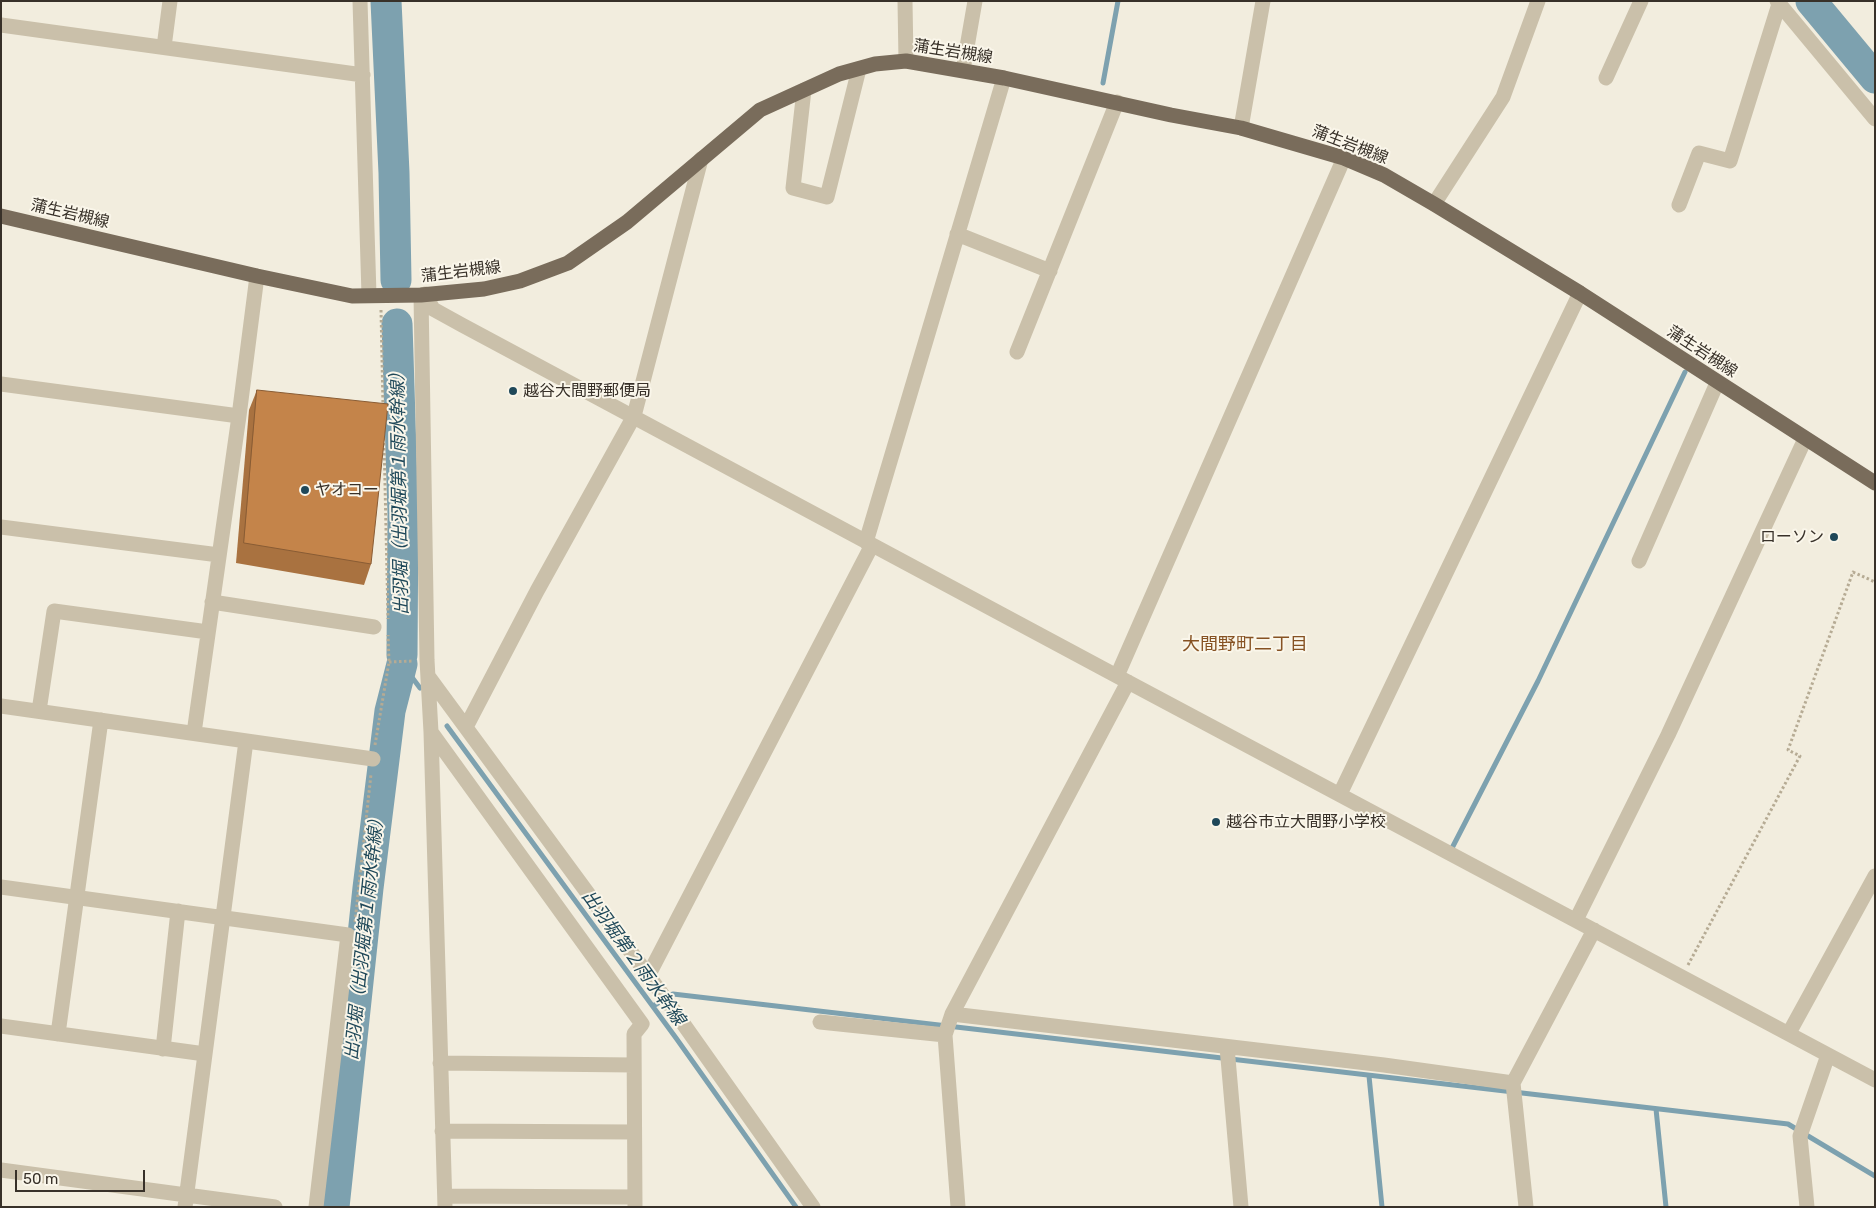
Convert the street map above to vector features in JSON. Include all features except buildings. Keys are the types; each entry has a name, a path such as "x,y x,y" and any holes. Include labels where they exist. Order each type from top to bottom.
{"main road":[{"name":"蒲生岩槻線","path":"1,216 257,276 352,296 423,295 484,289 520,281 568,263 628,222 760,110 840,74 875,64 906,61 1004,78 1241,128 1344,158 1384,175 1580,293 1875,483"}],"street":[{"path":"164,48 170,1"},
{"path":"360,1 375,295"},
{"path":"905,1 906,61"},
{"path":"963,70 975,1"},
{"path":"1241,128 1263,1"},
{"path":"1434,204 1503,97 1538,1"},
{"path":"1606,78 1641,1"},
{"path":"1778,2 1875,119"},
{"path":"1679,205 1699,152 1730,161 1778,2"},
{"path":"1,25 363,75"},
{"path":"804,90 793,188 827,197 859,69"},
{"path":"648,976 869,543 957,234 1004,78"},
{"path":"1017,352 1118,102"},
{"path":"958,1207 945,1035 952,1014 1122,679 1344,158"},
{"path":"466,727 537,591 634,416 701,159"},
{"path":"957,234 1050,271"},
{"path":"194,733 257,276"},
{"path":"1340,794 1580,293"},
{"path":"423,295 434,309 1122,679 1875,1080"},
{"path":"423,295 427,660 431,732 445,1201 634,1202 634,1034 642,1024 431,732"},
{"path":"1639,561 1717,383"},
{"path":"1,384 239,416"},
{"path":"1576,920 1668,734 1806,439"},
{"path":"1,527 219,556"},
{"path":"212,602 384,627"},
{"path":"39,711 54,611 208,632"},
{"path":"428,676 648,976 813,1207"},
{"path":"1,706 373,759"},
{"path":"58,1034 100,720"},
{"path":"185,1201 246,741"},
{"path":"1788,1033 1875,876"},
{"path":"1,887 348,935 316,1207"},
{"path":"163,1048 178,911"},
{"path":"1526,1207 1513,1083 1594,930"},
{"path":"952,1014 1384,1065 1513,1083"},
{"path":"820,1022 945,1035"},
{"path":"1,1026 205,1054"},
{"path":"1227,1047 1241,1207"},
{"path":"1807,1207 1800,1136 1828,1055"},
{"path":"440,1063 634,1065"},
{"path":"442,1131 634,1132"},
{"path":"1,1170 185,1201 275,1207"}],"path":[{"path":"375,295 383,414"},
{"path":"348,935 355,926 373,759 389,662 384,627 384,434"},
{"path":"1682,976 1800,756 1788,750 1853,572 1875,582"},
{"path":"389,662 427,660"}],"waterway":[{"name":"出羽堀（出羽堀第１雨水幹線）","path":"386,1 394,173 396,280"},
{"path":"1103,83 1118,1"},
{"path":"1811,1 1875,78"},
{"name":"出羽堀（出羽堀第１雨水幹線）","path":"397,324 403,514 402,655"},
{"path":"1450,852 1538,681 1685,372"},
{"name":"出羽堀第２雨水幹線","path":"402,664 420,688"},
{"name":"出羽堀（出羽堀第１雨水幹線）","path":"334,1207 368,888 390,711 402,664"},
{"name":"出羽堀第２雨水幹線","path":"447,726 676,1038 796,1207"},
{"path":"653,1006 673,994 1788,1124 1875,1176"},
{"path":"1369,1076 1382,1207"},
{"path":"1656,1109 1666,1207"}],"place":[{"name":"越谷大間野郵便局","path":"513,391"},
{"name":"ヤオコー","path":"305,490"},
{"name":"ローソン","path":"1834,537"},
{"name":"越谷市立大間野小学校","path":"1216,822"}],"district":[{"name":"大間野町二丁目","path":"1245,645"}]}
